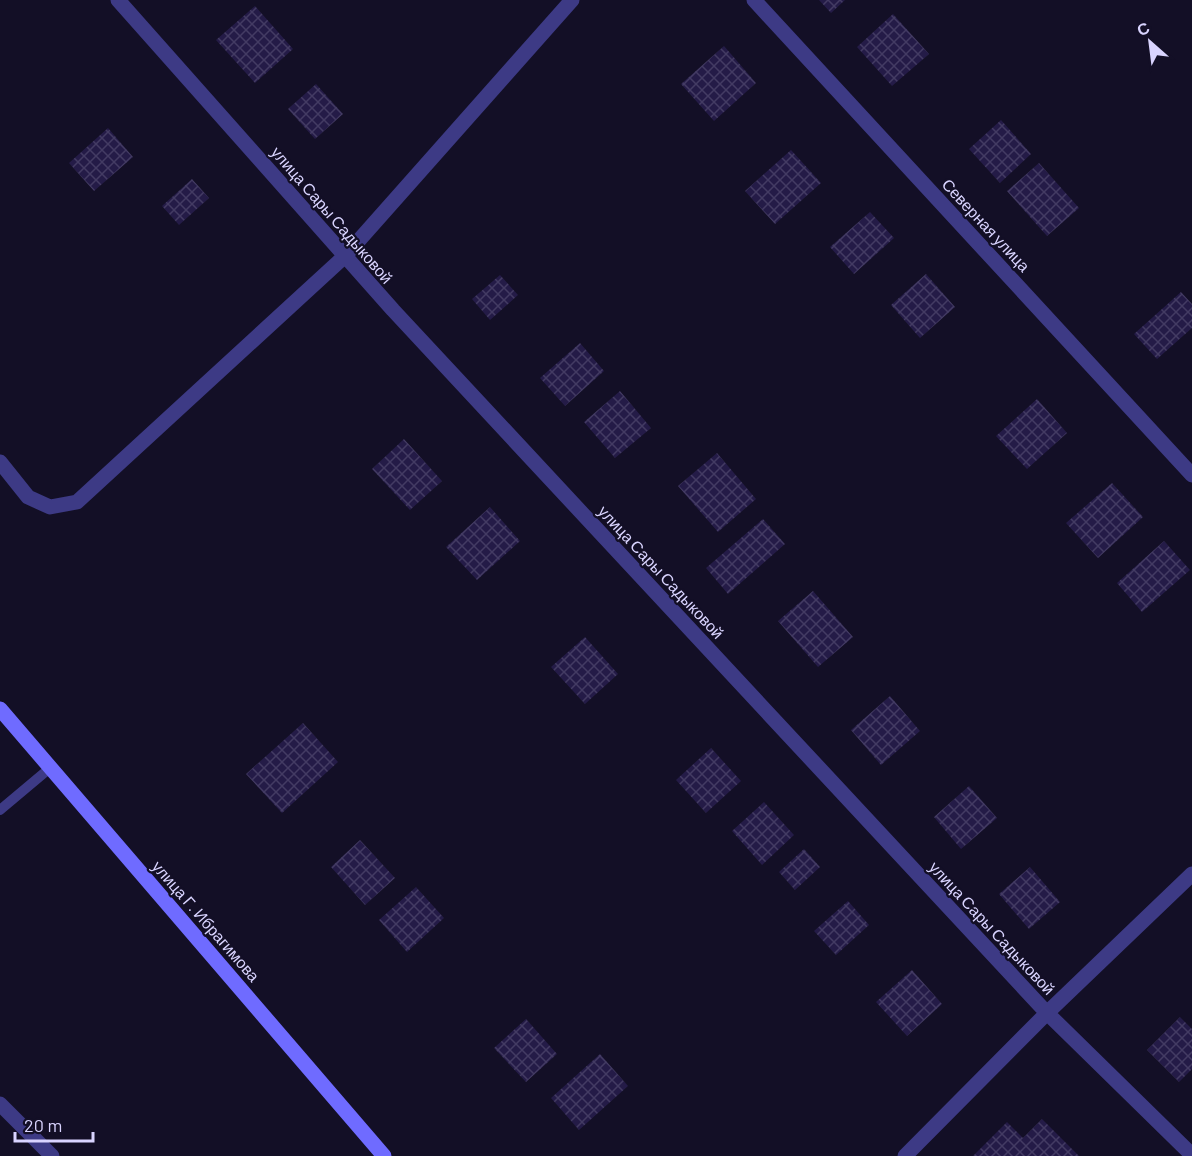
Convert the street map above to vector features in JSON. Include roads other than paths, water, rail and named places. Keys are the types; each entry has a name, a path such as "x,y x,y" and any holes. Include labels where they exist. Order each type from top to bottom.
{"street":[{"name":"улица Сары Садыковой","path":"118,0 345,256 1047,1013 1192,1155"},
{"path":"0,462 28,497 50,507 77,502 345,256 572,0"},
{"name":"Северная улица","path":"754,0 1192,475"},
{"name":"улица Г. Ибрагимова","path":"0,709 384,1156"},
{"path":"905,1156 1047,1013 1192,874"},
{"path":"0,1104 52,1156"}],"lane":[{"path":"0,810 50,768"}]}
